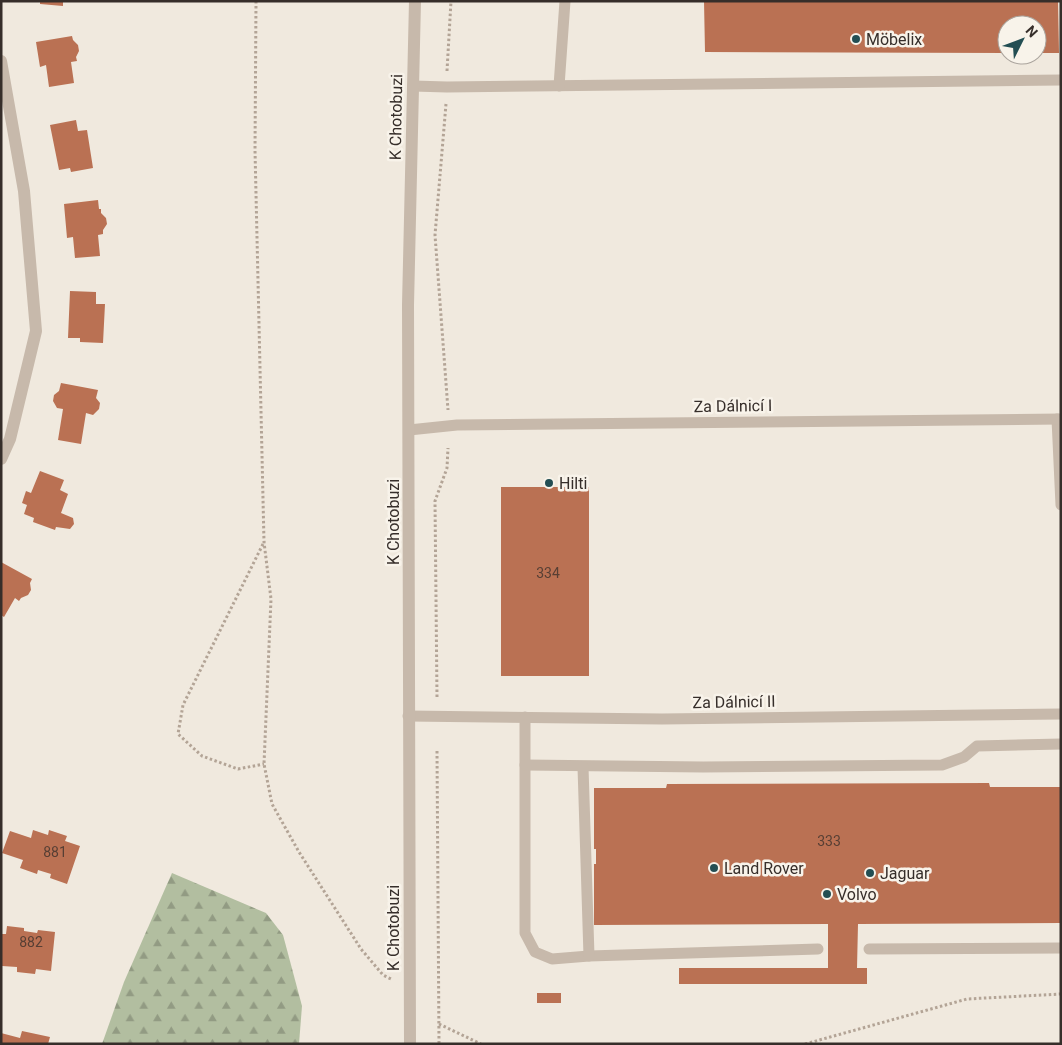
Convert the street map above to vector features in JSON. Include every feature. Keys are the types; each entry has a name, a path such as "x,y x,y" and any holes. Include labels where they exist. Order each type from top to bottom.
{"street":[{"name":"K Chotobuzi","path":"410,1044 408,305 416,1"},
{"path":"1,61 24,191 36,331 10,439 1,458"}],"lane":[{"path":"559,86 565,1"},
{"path":"413,86 1061,80"},
{"name":"Za Dálnicí I","path":"409,430 457,425 1059,419 1061,505"},
{"name":"Za Dálnicí II","path":"408,716 662,718 1061,714"},
{"path":"525,717 525,933 535,952 552,959 589,956 818,949"},
{"path":"525,765 583,767 942,765 964,757 977,746 1061,744"},
{"path":"583,767 589,956"},
{"path":"869,949 1061,948"}],"path":[{"path":"256,1 255,150 264,542 271,599 264,764 272,804 299,852 361,949 383,975 410,988"},
{"path":"449,414 436,235 447,87 451,1"},
{"path":"437,697 435,501 447,468 448,448"},
{"path":"264,542 183,705 178,734 202,756 238,769 264,764"},
{"path":"437,751 439,1044"},
{"path":"805,1044 967,1000 1061,994"},
{"path":"439,1024 481,1044"}],"green space":[{"path":"172,873 266,913 283,935 302,1006 299,1044 102,1044 124,982"}],"building":[{"path":"40,1 63,1 63,6 40,4"},
{"name":"Möbelix","path":"704,1 1058,1 1059,53 1047,53 1047,15 997,15 997,53 705,52"},
{"path":"72,36 78,45 79,51 76,57 77,61 71,62 74,83 49,87 46,65 40,67 36,42"},
{"path":"76,120 78,131 87,130 93,168 71,172 70,168 59,170 50,125"},
{"path":"98,200 99,209 101,209 101,213 106,218 107,224 103,234 98,235 100,256 75,258 73,237 67,238 64,204"},
{"path":"70,291 96,292 96,304 105,304 103,343 80,342 80,338 68,338"},
{"path":"61,383 98,390 96,398 100,403 99,409 93,415 86,413 81,444 58,440 63,409 57,408 53,401 54,395 59,391"},
{"path":"40,471 64,480 60,490 68,494 61,513 73,518 74,524 70,529 56,527 55,530 33,522 34,518 24,514 27,505 22,503 26,491 31,493"},
{"path":"501,487 589,487 589,676 501,676"},
{"path":"1,562 32,579 30,583 31,590 28,595 19,601 15,598 4,617 1,615"},
{"name":"Volvo","path":"989,783 990,787 1061,787 1061,923 858,924 857,968 867,968 867,984 679,984 679,968 828,968 828,924 594,925 594,864 596,864 596,849 594,849 594,788 666,788 667,784"},
{"path":"33,830 48,835 49,830 67,836 65,841 80,846 67,884 50,878 51,874 38,870 37,874 20,868 23,860 2,853 10,831 31,838"},
{"path":"7,926 24,928 24,931 37,933 38,930 55,932 51,971 36,969 35,974 17,972 17,967 2,966 1,934 6,934"},
{"path":"537,993 561,993 561,1003 537,1003"},
{"path":"22,1031 50,1037 48,1044 1,1044 1,1033 20,1038"}],"place":[{"name":"Möbelix","path":"856,39"},
{"name":"Hilti","path":"549,483"},
{"name":"Land Rover","path":"714,868"},
{"name":"Jaguar","path":"870,873"},
{"name":"Volvo","path":"827,894"}]}
